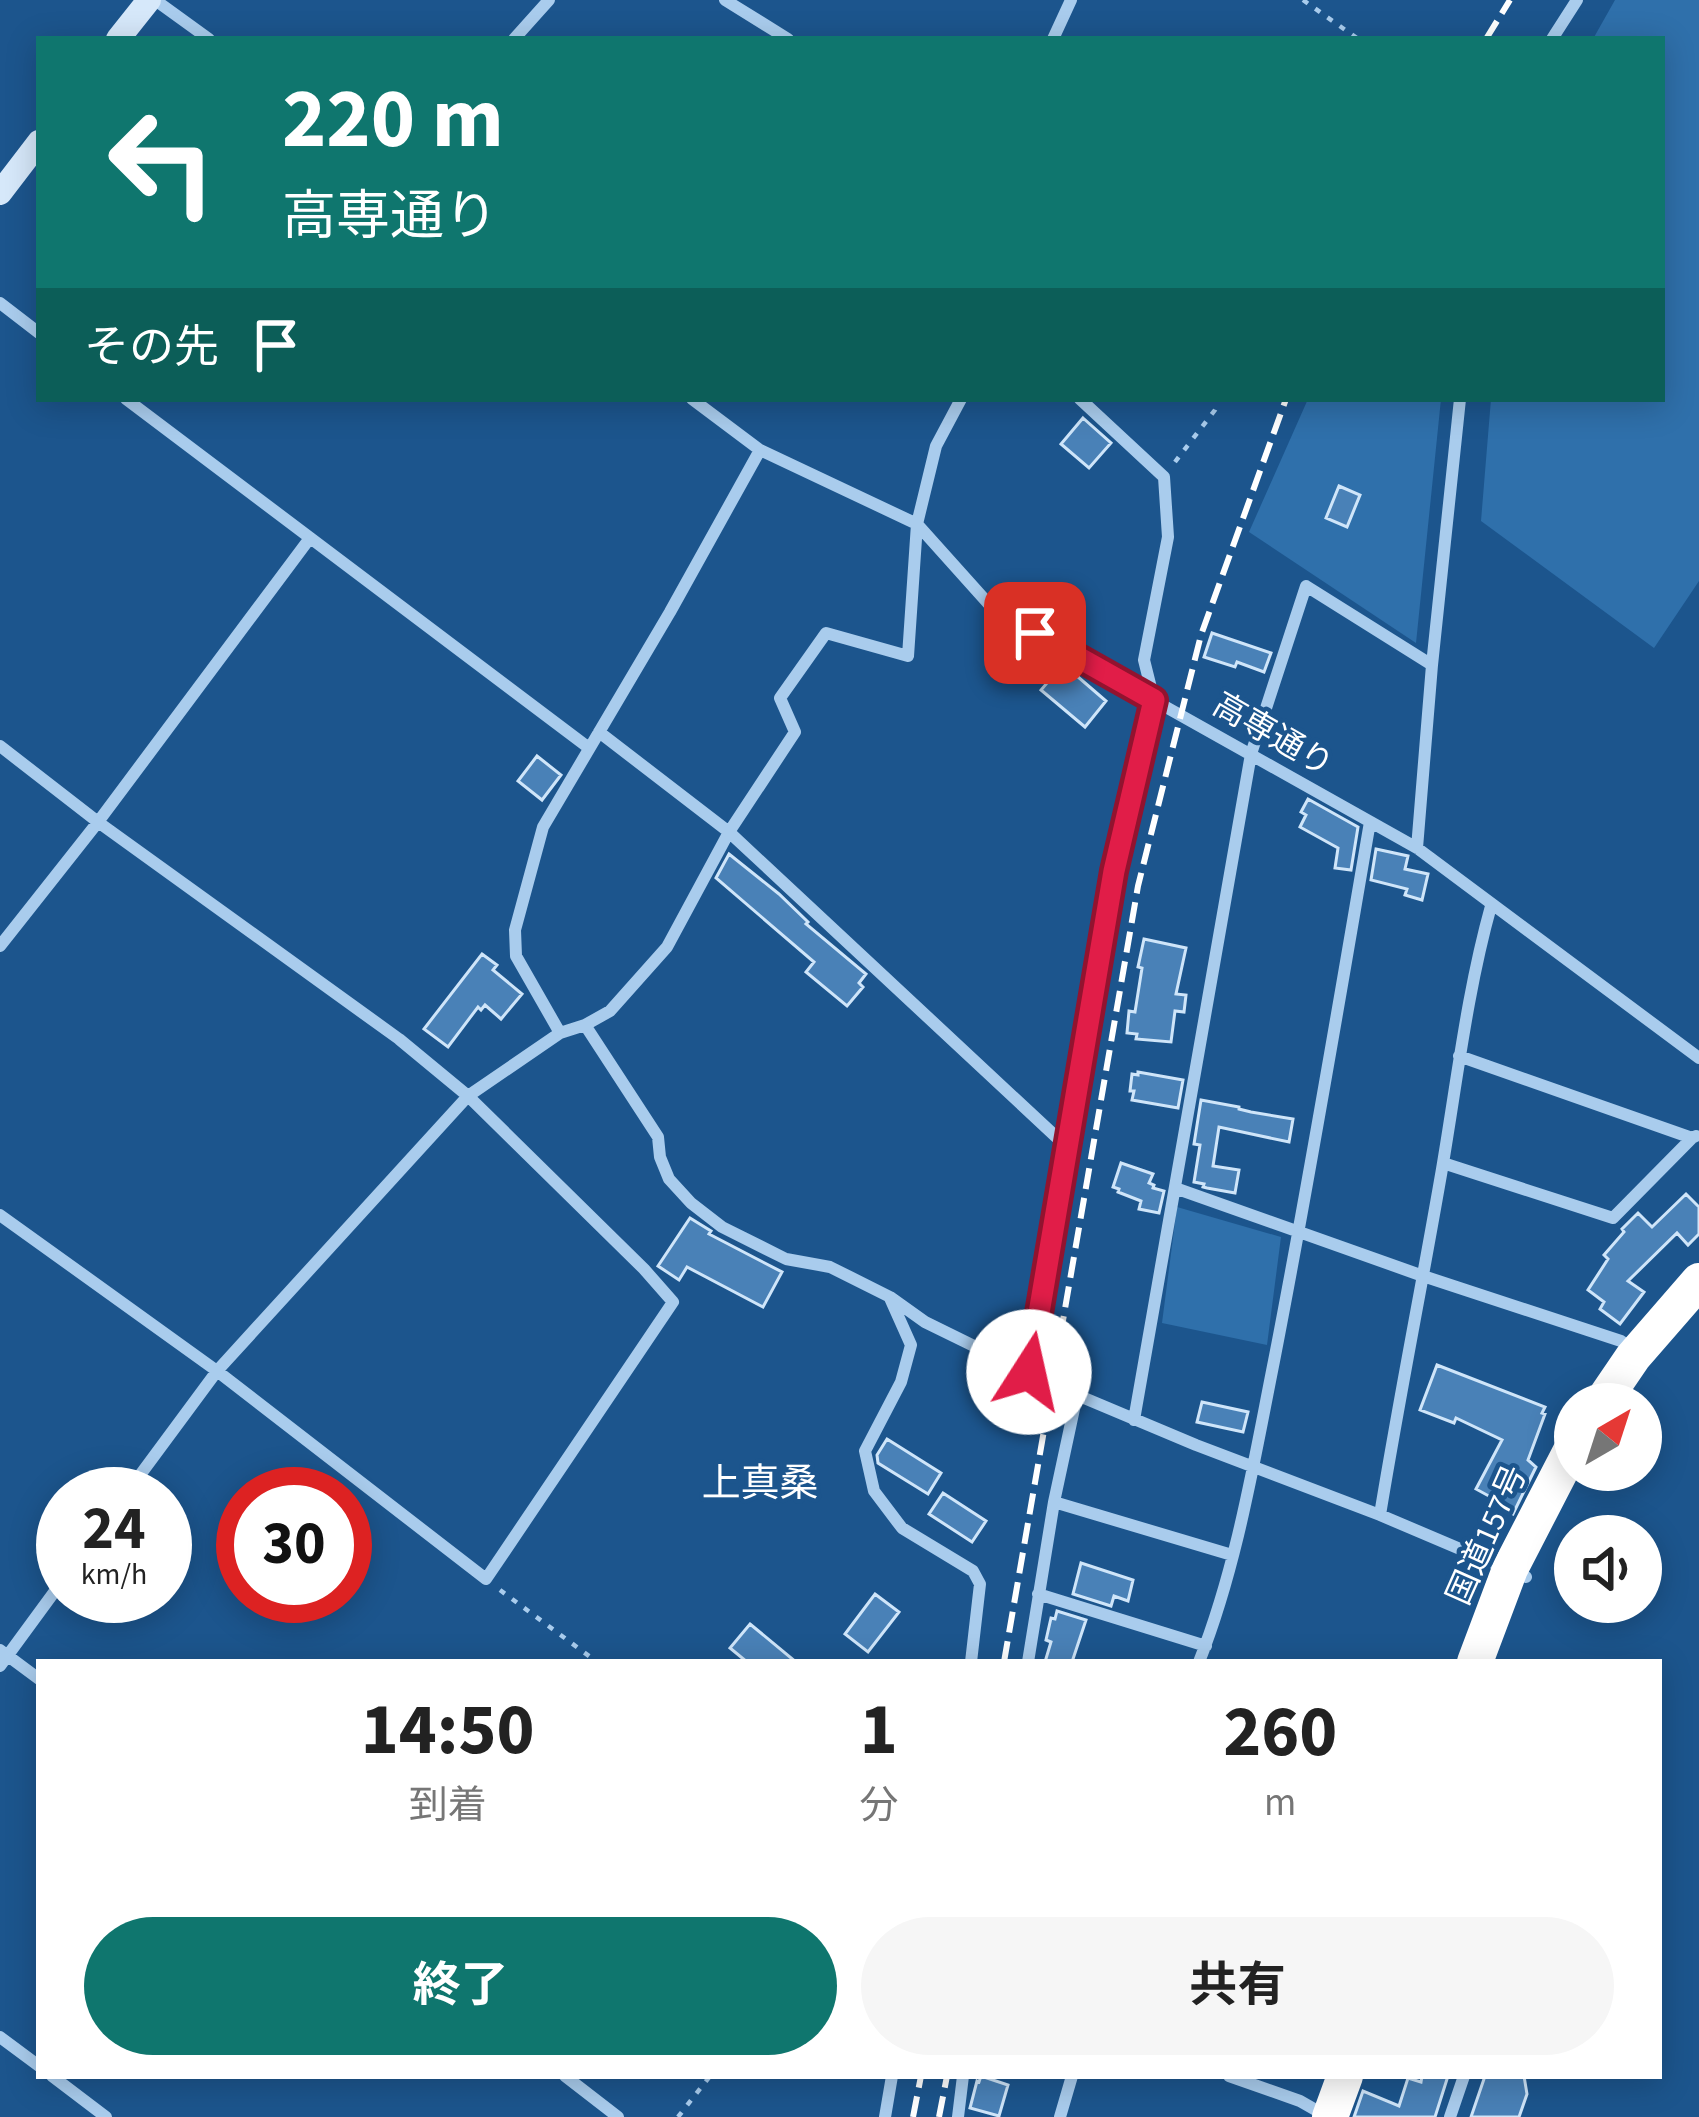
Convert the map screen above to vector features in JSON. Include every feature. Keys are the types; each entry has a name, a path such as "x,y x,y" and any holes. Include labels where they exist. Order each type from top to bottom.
{"highway":[{"path":"1616,1383 1699,1281"},
{"path":"1641,1383 1699,1312"},
{"name":"国道157号","path":"1476,1659 1554,1485"},
{"name":"国道157号","path":"1497,1659 1518,1573 1569,1491"},
{"path":"1322,2108 1343,2079"}],"street":[{"path":"121,36 152,0 205,36"},
{"path":"517,36 549,0"},
{"path":"725,0 783,36"},
{"path":"1054,36 1071,0"},
{"path":"1554,36 1576,0"},
{"path":"0,193 36,146"},
{"path":"0,303 36,331"},
{"path":"131,402 589,748"},
{"name":"高専通り","path":"696,402 760,450 917,524 995,610 1417,848 1699,1058"},
{"path":"146,1467 217,1371 468,1096 560,1033 610,1011 667,947 729,832 795,732 781,698 826,633 908,656 917,524 936,446 959,402"},
{"path":"1029,1372 1114,871 1154,700 1144,660 1168,537 1164,477 1083,402"},
{"path":"1417,848 1460,402"},
{"path":"560,1033 516,956 515,930 543,827 760,450"},
{"path":"0,946 310,538"},
{"path":"1134,1420 1251,754 1306,586 1432,665"},
{"path":"599,732 729,832 1067,1147"},
{"path":"0,746 468,1096 673,1302 486,1579 217,1371 0,1215"},
{"path":"1200,1659 1232,1555 1300,1231 1370,821"},
{"path":"1380,1515 1475,967 1491,905"},
{"path":"585,1025 658,1137 669,1179 722,1227 786,1259 830,1268 890,1297 925,1322 1052,1387 1518,1573"},
{"path":"1443,1163 1613,1218 1695,1136 1460,1056"},
{"path":"1175,1188 1621,1341 1638,1351"},
{"path":"890,1297 911,1346 901,1382 865,1451 874,1491 902,1528 973,1571 980,1583 971,1659"},
{"path":"1028,1659 1077,1394"},
{"path":"1054,1502 1232,1555"},
{"path":"1038,1594 1206,1646"},
{"path":"36,1615 3,1657 36,1677"},
{"path":"0,2037 36,2064"},
{"path":"56,2079 106,2117"},
{"path":"570,2079 618,2117"},
{"path":"885,2117 891,2079"},
{"path":"958,2117 963,2079"},
{"path":"1060,2117 1071,2079"},
{"path":"1238,2079 1322,2108"},
{"path":"1450,2117 1463,2079"}],"path":[{"path":"1303,0 1354,36"},
{"path":"1164,477 1219,402"},
{"path":"486,1579 593,1659"},
{"path":"679,2117 708,2079"}],"shaded area":[{"path":"1615,0 1699,0 1699,581 1654,648 1481,521 1491,402 1665,402 1665,36 1595,36"},
{"path":"1307,402 1441,402 1416,643 1249,532"},
{"path":"1177,1207 1281,1237 1267,1345 1162,1323"}],"building":[{"path":"1083,418 1111,443 1089,468 1061,444"},
{"path":"1339,486 1360,495 1347,527 1326,518"},
{"path":"1212,633 1271,653 1264,672 1204,657"},
{"path":"1063,664 1106,701 1085,727 1041,690"},
{"path":"537,756 561,775 542,800 518,781"},
{"path":"1308,799 1358,827 1351,870 1335,868 1338,848 1300,827"},
{"path":"1376,849 1408,856 1405,869 1428,874 1422,900 1405,895 1407,889 1371,880"},
{"path":"729,854 866,974 859,983 863,987 847,1006 806,972 814,962 716,878"},
{"path":"1144,939 1186,948 1176,994 1186,995 1184,1012 1175,1011 1171,1042 1136,1039 1137,1034 1127,1033 1129,1011 1135,1012"},
{"path":"482,954 522,994 501,1019 485,1005 481,1010 478,1007 448,1047 424,1029"},
{"path":"1132,1074 1183,1080 1178,1108 1132,1100"},
{"path":"1201,1100 1293,1119 1289,1142 1219,1127 1213,1166 1239,1170 1235,1193 1194,1182"},
{"path":"1121,1163 1153,1174 1149,1183 1164,1191 1159,1213 1139,1209 1141,1201 1113,1187"},
{"path":"1686,1194 1699,1207 1699,1234 1688,1245 1677,1233 1628,1281 1644,1292 1620,1324 1600,1309 1604,1302 1588,1290 1608,1259 1604,1255 1638,1213 1652,1227"},
{"path":"690,1218 709,1234 782,1272 763,1307 687,1267 679,1280 658,1266"},
{"path":"1437,1365 1545,1407 1528,1460 1536,1467 1513,1514 1476,1489 1502,1440 1456,1418 1454,1423 1420,1410"},
{"path":"1202,1402 1248,1412 1243,1432 1197,1422"},
{"path":"887,1439 941,1473 928,1494 878,1463 877,1455"},
{"path":"943,1493 986,1521 972,1542 929,1514"},
{"path":"1081,1563 1133,1580 1128,1601 1114,1596 1111,1606 1073,1594"},
{"path":"875,1594 899,1612 868,1652 845,1634"},
{"path":"1057,1611 1086,1620 1073,1659 1046,1659 1051,1618 1055,1619"},
{"path":"750,1624 792,1659 743,1659 730,1648"},
{"path":"990,2079 1008,2085 999,2116 970,2108 979,2082"},
{"path":"1408,2079 1447,2079 1435,2117 1354,2117 1363,2091 1399,2106"},
{"path":"1484,2079 1524,2079 1527,2094 1519,2117 1471,2117"}],"railway":[{"path":"1488,36 1510,0"},
{"path":"1005,1659 1138,886 1201,635 1285,402"},
{"path":"913,2117 920,2079"},
{"path":"939,2117 946,2079"}],"district":[{"name":"上真桑","path":"760,1484"}],"route":[{"path":"1029,1372 1114,871 1154,700 1035,633"}]}
